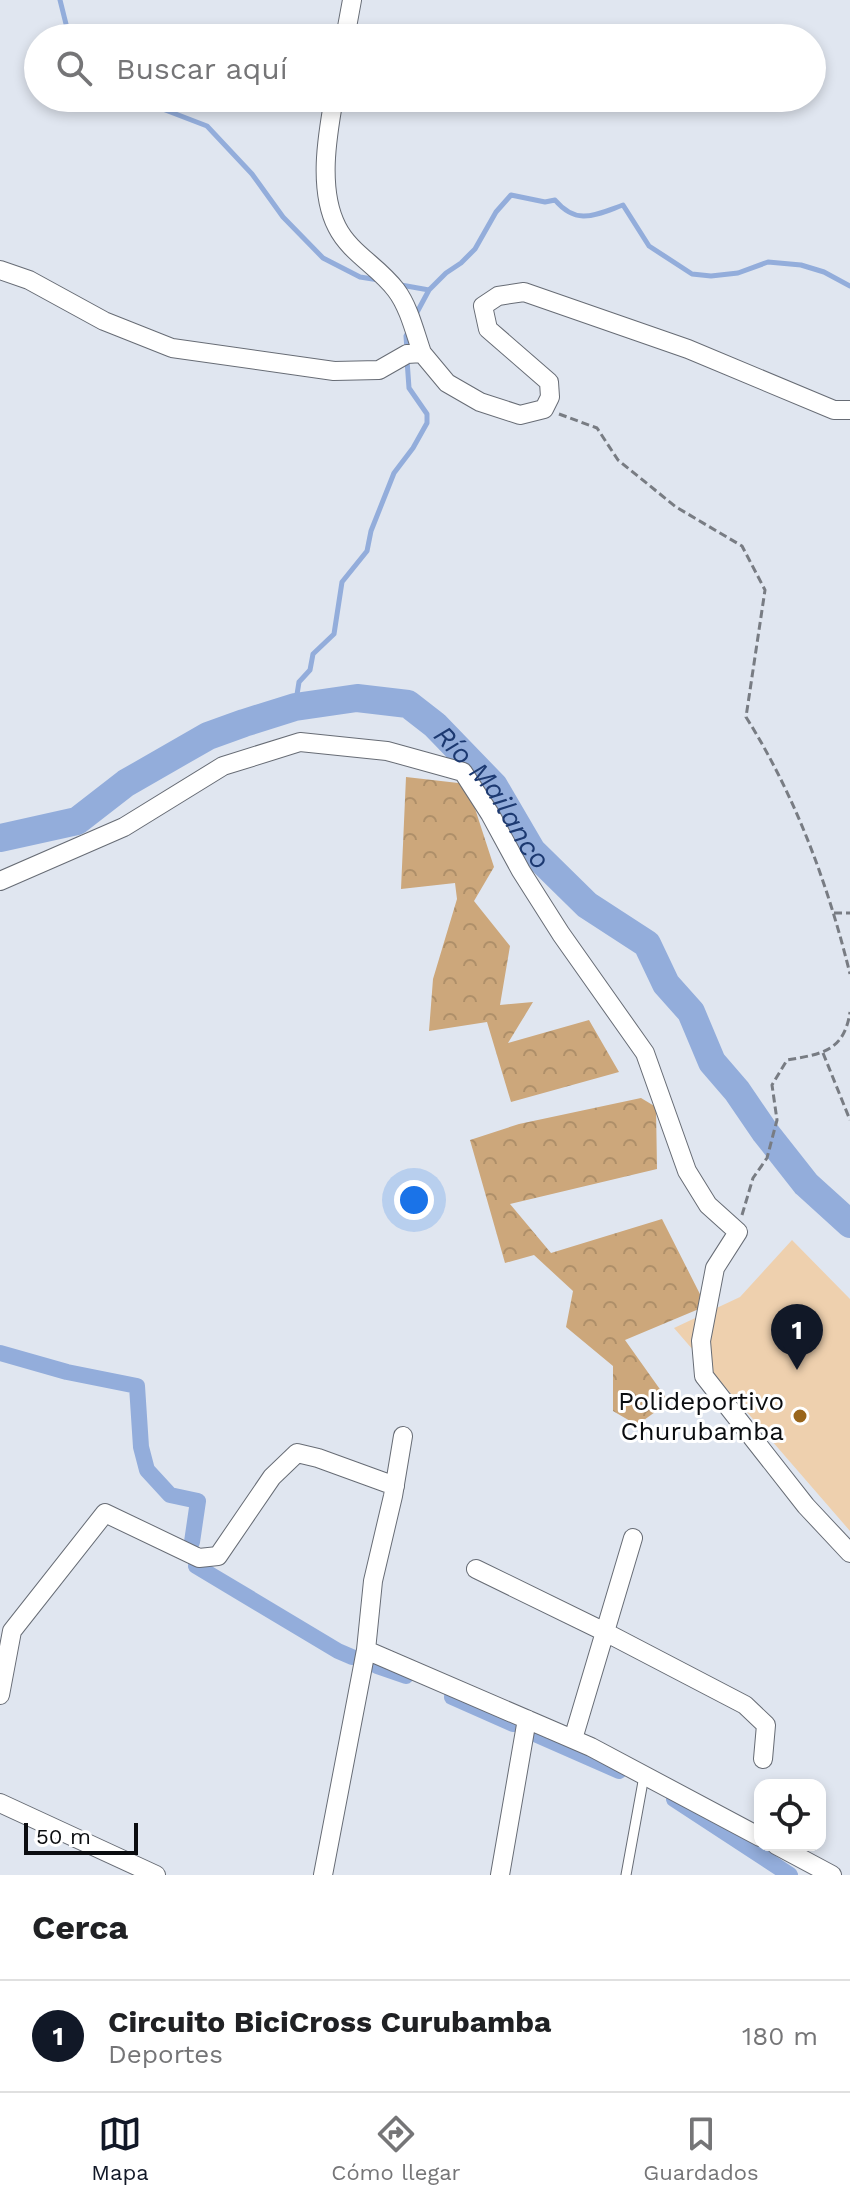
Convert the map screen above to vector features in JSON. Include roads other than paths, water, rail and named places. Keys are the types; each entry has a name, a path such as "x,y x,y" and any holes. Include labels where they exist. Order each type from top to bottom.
{"street":[{"path":"348,24 352,0"},
{"path":"331,112 326,194 336,226 352,249 371,263 397,291 422,353 447,383 480,402 520,415 544,409 550,397 549,382 488,329 483,306 498,296 524,292 688,349 834,410 850,410"},
{"path":"0,270 29,280 104,321 172,348 334,371 379,370 407,354 422,353"},
{"path":"0,881 124,827 223,766 300,742 387,751 463,772 545,909 645,1053 687,1171 708,1205 738,1232 715,1268 701,1341 704,1376 806,1506 850,1553"},
{"path":"323,1875 366,1650 373,1581 403,1436"},
{"path":"0,1695 6,1628 105,1513 199,1558 218,1556 272,1477 297,1453 395,1486"},
{"path":"573,1739 633,1538"},
{"path":"476,1569 745,1705 766,1725 763,1759"},
{"path":"366,1650 573,1739 754,1834"},
{"path":"500,1875 527,1719"},
{"path":"0,1803 156,1875"},
{"path":"787,1851 832,1875"}],"lane":[{"path":"626,1875 644,1776"}],"waterway":[{"path":"60,0 66,24"},
{"path":"170,112 207,126 252,174 283,217 323,258 360,277 379,280"},
{"path":"415,316 429,290 475,249 496,212 511,195 545,202 555,200 579,216 595,215 623,205 649,246 692,274 711,276 738,273 768,262 801,265 824,272 850,286"},
{"path":"401,285 429,290"},
{"path":"407,350 406,336 410,329"},
{"path":"295,707 299,682 310,670 313,654 334,634 342,582 367,551 371,531 394,473 427,423 427,414 409,388 407,360"},
{"name":"Río Mailanco","path":"0,838 77,821 126,783 208,736 244,723 295,707 357,698 408,704 435,725 494,786 532,851 587,905 647,944 666,984 691,1012 712,1062 806,1184 850,1224"},
{"path":"0,1353 67,1372 137,1386 141,1447 147,1470 170,1495 198,1501 192,1542"},
{"path":"196,1566 352,1657"},
{"path":"377,1666 406,1676"},
{"path":"452,1697 513,1724"},
{"path":"537,1735 619,1771"},
{"path":"674,1799 790,1875"}],"place":[{"name":"Circuito BiciCross Curubamba","path":"797,1370"},
{"name":"Polideportivo Churubamba","path":"800,1416"}]}
